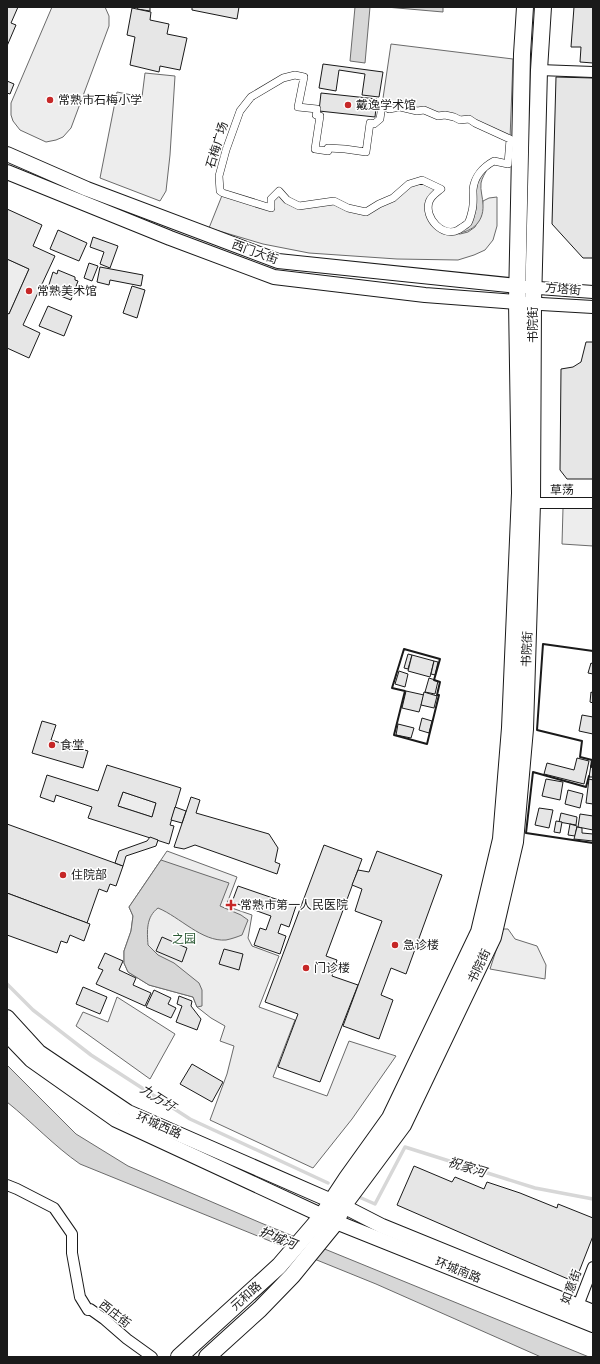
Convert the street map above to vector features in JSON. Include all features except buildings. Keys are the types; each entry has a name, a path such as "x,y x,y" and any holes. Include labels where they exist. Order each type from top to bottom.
{"main road":[{"name":"书院街","path":"525,7 522,54 526,287"},
{"name":"书院街","path":"338,1203 346,1178 390,1118 479,932 501,839 510,728 519,515 525,303 543,7"},
{"name":"西门大街","path":"7,154 87,188 278,261 526,287"},
{"name":"西门大街","path":"7,172 163,236 274,278 425,295 525,303"},
{"name":"书院街","path":"314,1236 329,1219 338,1203 403,1125 493,937 515,842 525,729 532,503 525,303"},
{"name":"环城西路","path":"7,1017 39,1052 128,1112 338,1203"},
{"name":"环城西路","path":"7,1035 31,1060 116,1120 329,1219"},
{"name":"环城南路","path":"338,1203 382,1226 576,1311 593,1325"},
{"name":"环城南路","path":"329,1219 576,1311 593,1312"},
{"name":"元和路","path":"179,1357 314,1236"},
{"name":"元和路","path":"207,1357 260,1309 292,1276 314,1236"}],"street":[{"path":"539,70 593,72"},
{"name":"石梅广场","path":"295,75 304,78 298,107 317,109 316,115 320,116 315,149 328,151 328,148 345,149 366,152 370,123 374,124 380,119 382,105 389,109 400,107 417,111 424,110 438,116 445,115 460,120 470,119 475,123 510,139 508,164 494,160 485,166 480,172 473,189 473,207 471,216 468,223 456,231 445,232 431,219 428,211 429,202 433,195 441,189 422,180 409,184 393,198 366,212 348,208 334,201 299,206 287,200 279,192 272,199 272,208 220,191 219,176 226,150 240,111 251,97 283,78 295,75"},
{"name":"方塔街","path":"526,287 593,292"},
{"name":"方塔街","path":"525,303 593,307"},
{"name":"草荡","path":"532,503 593,503"},
{"name":"西庄街","path":"7,1185 54,1208 72,1234 72,1253 80,1297 88,1310 90,1309 104,1319 127,1339 152,1357"},
{"name":"如意街","path":"576,1311 593,1267"}],"shaded area":[{"name":"常熟市石梅小学","path":"52,7 105,7 109,16 109,26 71,128 63,137 46,142 20,130 13,121 11,115 11,103"},
{"path":"391,44 513,59 510,139 475,123 382,105"},
{"path":"145,73 175,76 166,191 160,201 100,178 117,92 142,97"},
{"path":"422,180 441,189 429,202 431,219 453,233 460,234 468,232 475,227 481,216 483,201 489,198 497,197 497,226 493,240 485,250 458,260 397,259 309,253 263,244 209,228 223,193 271,208 276,194 299,206 334,201 366,212 409,184"},
{"path":"7,259 29,269 9,314 7,313"},
{"path":"563,508 593,508 593,546 562,544"},
{"path":"123,792 156,803 152,817 118,806"},
{"path":"167,851 237,877 226,906 252,915 248,938 252,946 279,956 259,1007 295,1020 273,1077 327,1096 349,1041 396,1056 352,1119 313,1168 210,1120 227,1074 234,1046 220,1041 225,1026 211,1018 197,1007 193,997 149,985 128,972 124,963 124,951 131,931 133,916 129,907"},
{"path":"503,929 508,929 515,939 537,946 546,965 545,979 490,969"},
{"path":"117,997 175,1034 150,1079 76,1026 83,1012 108,1022"}],"water":[{"path":"355,7 370,7 365,63 350,61"},
{"path":"386,7 443,7 443,12"},
{"path":"488,168 481,183 483,211 481,217 475,226 465,232 453,233 468,223 476,180"},
{"path":"161,860 229,883 220,906 241,915 248,920 242,935 226,940 217,940 200,933 158,908 151,916 148,925 148,945 158,955 174,963 199,983 202,990 202,1006 197,1007 193,997 149,985 128,972 124,963 124,951 131,931 133,916 129,907"},
{"name":"护城河","path":"7,1065 76,1134 128,1166 261,1223 589,1357 541,1357 376,1284 80,1164 61,1150 7,1102"}],"waterway":[{"name":"九万圩","path":"7,984 33,1010 91,1055 190,1119 328,1183"},
{"name":"祝家河","path":"359,1197 375,1204 405,1147 535,1188 593,1199"}],"wall":[{"path":"591,767 592,760 580,757 582,741 537,730 543,644 593,651"},
{"path":"404,649 440,659 434,680 440,682 437,695 439,695 427,744 394,735 405,691 392,688 404,649"},
{"path":"589,776 586,787 533,772 526,833 593,843"}],"place":[{"name":"常熟市石梅小学","path":"50,100"},
{"name":"戴逸学术馆","path":"348,105"},
{"name":"常熟美术馆","path":"29,291"},
{"name":"食堂","path":"52,745"},
{"name":"住院部","path":"63,875"},
{"name":"常熟市第一人民医院","path":"231,905"},
{"name":"急诊楼","path":"395,945"},
{"name":"门诊楼","path":"306,968"}],"park label":[{"name":"之园","path":"184,939"}]}
